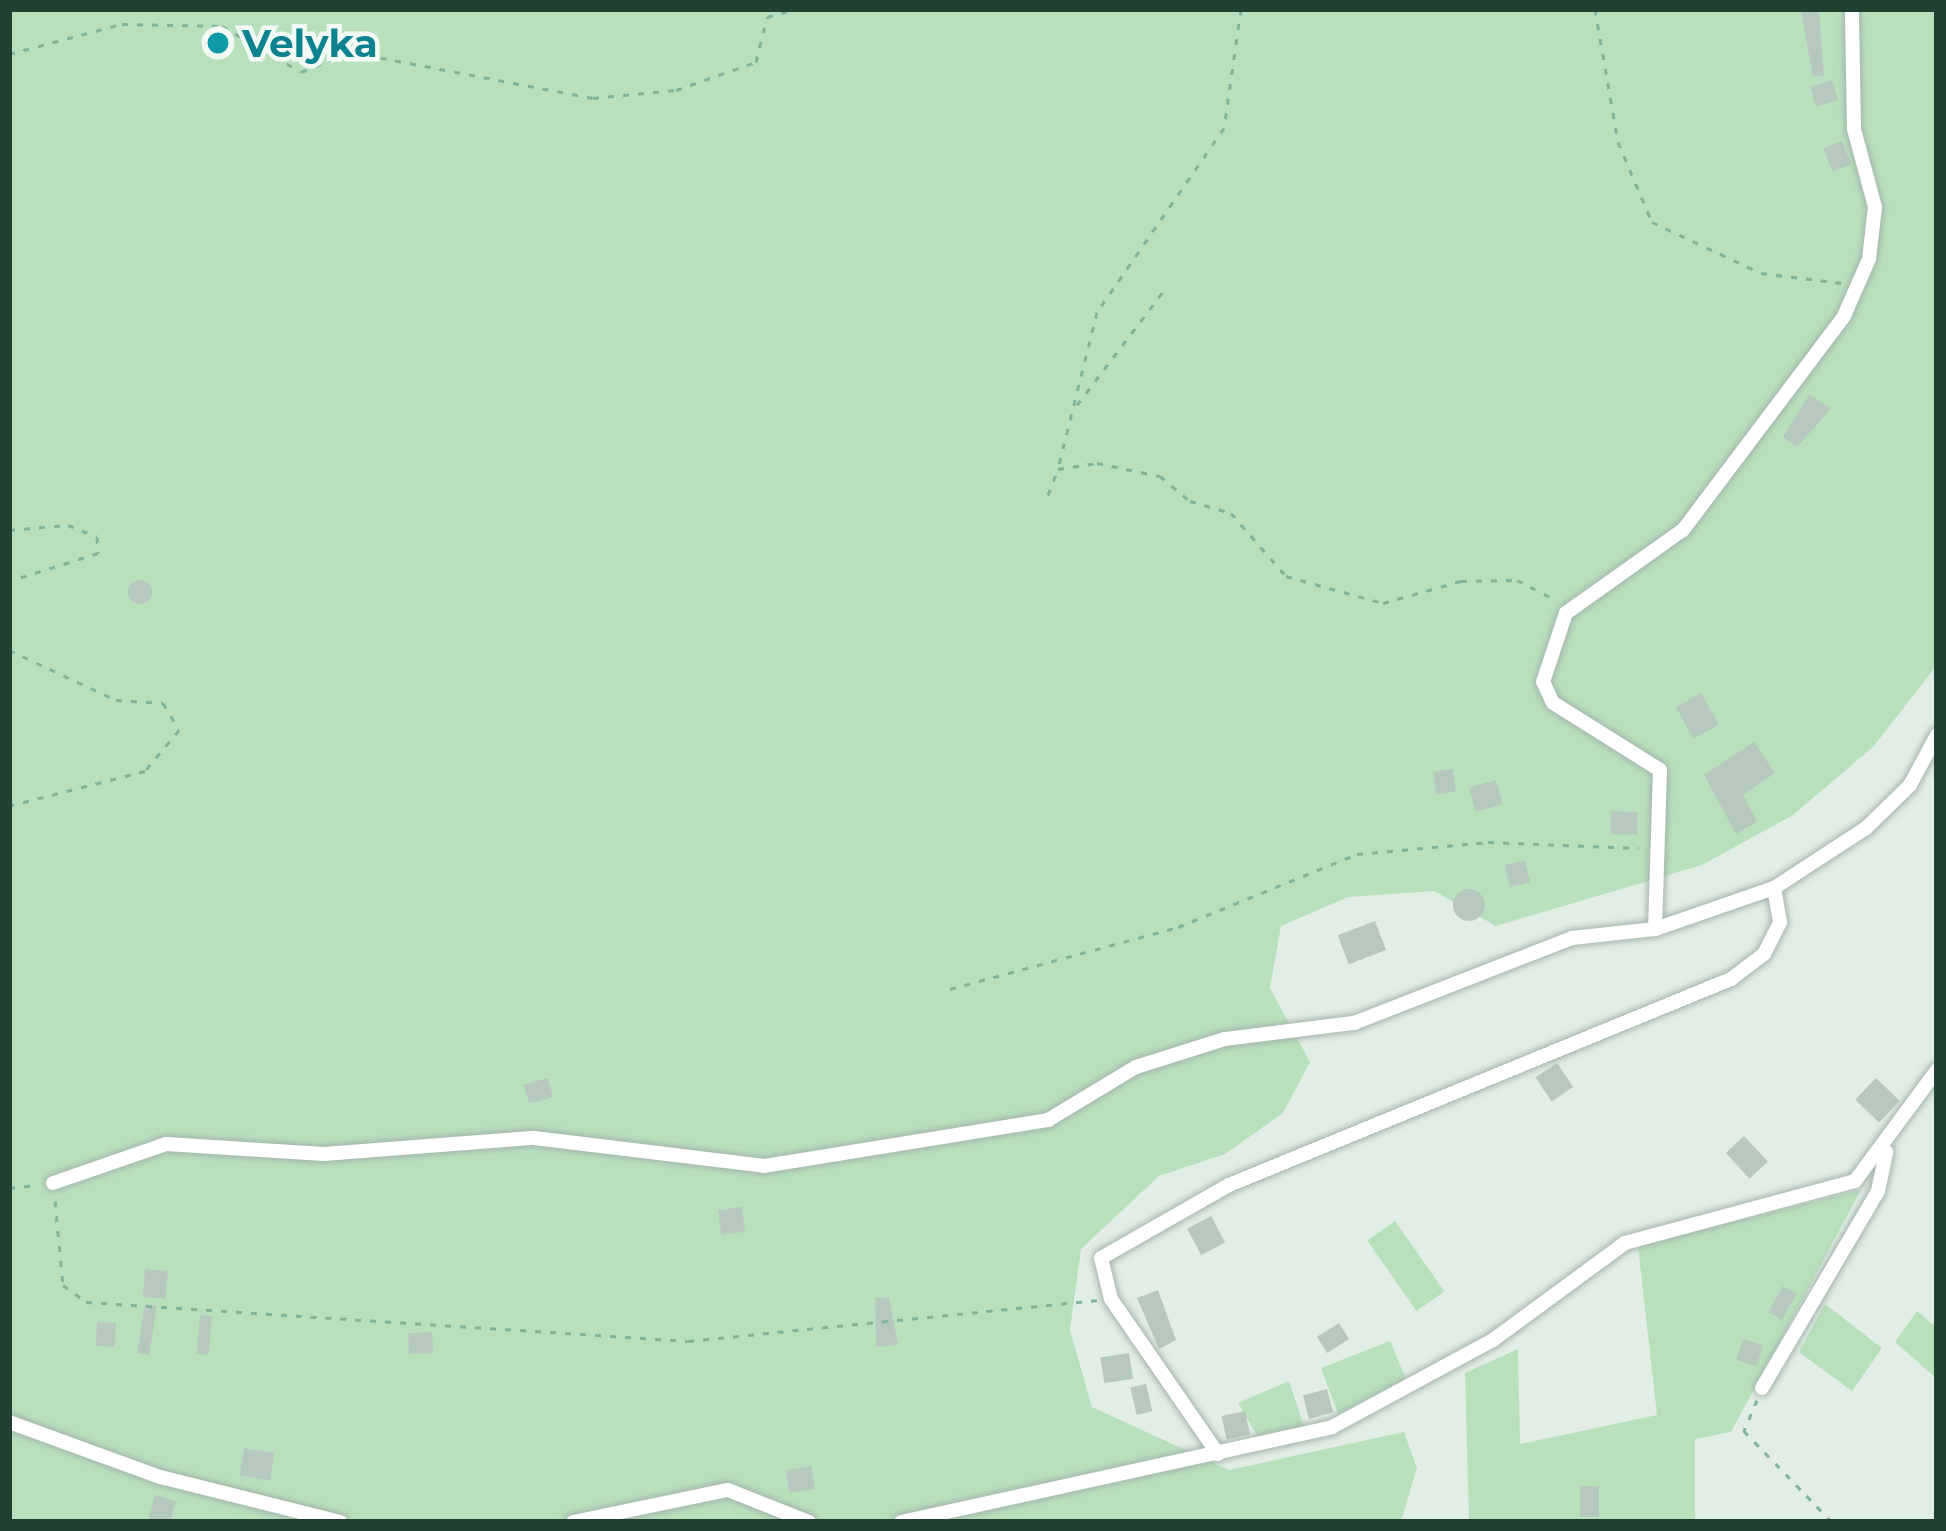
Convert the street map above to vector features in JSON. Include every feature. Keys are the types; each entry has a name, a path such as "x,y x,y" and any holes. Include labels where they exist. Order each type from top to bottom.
{"street":[{"path":"1655,929 1651,849 1660,770 1544,693 1566,613 1683,530 1858,285 1875,207 1853,129 1852,9"},
{"path":"53,1183 166,1144 324,1154 534,1138 764,1166 1048,1120 1136,1067 1225,1039 1354,1023 1572,938 1655,929 1774,888 1866,828 1910,785 1937,735"},
{"path":"1218,1454 1111,1299 1101,1258 1229,1185 1731,979 1765,954 1780,922 1774,888"},
{"path":"902,1522 1332,1427 1493,1340 1625,1243 1855,1181 1937,1070"},
{"path":"1762,1388 1878,1191 1888,1141"},
{"path":"9,1422 160,1477 340,1522"},
{"path":"573,1522 728,1490 808,1522"}],"path":[{"path":"9,54 122,24 222,26 301,72 351,52 593,98 676,90 756,62 767,17 795,9"},
{"path":"1048,495 1076,407 1097,312 1224,128 1241,9"},
{"path":"1595,9 1618,142 1652,222 1761,273 1858,285"},
{"path":"1076,407 1165,289"},
{"path":"1058,469 1097,463 1160,476 1190,501 1231,513 1286,576 1320,586 1382,603 1461,581 1517,580 1566,613"},
{"path":"9,530 68,524 97,538 98,553 9,580"},
{"path":"9,650 116,700 163,704 179,730 145,771 9,806"},
{"path":"950,989 1178,927 1357,854 1488,842 1651,849"},
{"path":"9,1188 53,1183 63,1285 86,1302 688,1341 1111,1299"},
{"path":"1762,1388 1744,1431 1832,1522"}],"green space":[{"path":"9,9 1937,9 1937,665 1873,747 1793,815 1702,865 1496,926 1434,891 1348,897 1281,926 1270,988 1310,1062 1283,1113 1225,1154 1159,1176 1081,1249 1070,1330 1092,1407 1229,1470 1404,1432 1417,1468 1401,1521 9,1522"},
{"path":"1861,1190 1731,1432 1695,1439 1695,1522 1469,1522 1465,1373 1518,1349 1520,1444 1657,1415 1638,1246"},
{"path":"1395,1221 1444,1291 1416,1311 1367,1241"},
{"path":"1825,1304 1882,1348 1852,1391 1799,1352"},
{"path":"1917,1311 1937,1328 1937,1379 1895,1342"},
{"path":"1390,1341 1406,1379 1338,1414 1321,1368"},
{"path":"1289,1381 1304,1426 1258,1437 1238,1403"}],"building":[{"path":"1819,10 1824,76 1813,77 1801,11"},
{"path":"1832,80 1838,100 1816,107 1810,87"},
{"path":"1842,141 1851,164 1832,172 1823,148"},
{"path":"1809,394 1831,409 1797,447 1783,437"},
{"path":"140,580 152,592 140,604 128,592"},
{"path":"1701,693 1719,724 1694,739 1676,708"},
{"path":"1754,742 1775,773 1743,795 1757,822 1736,834 1704,775"},
{"path":"1453,769 1456,792 1436,794 1433,771"},
{"path":"1496,780 1503,804 1476,812 1469,788"},
{"path":"1611,811 1638,812 1637,835 1610,834"},
{"path":"1525,860 1530,882 1510,887 1505,865"},
{"path":"1469,889 1480,894 1485,905 1480,916 1469,921 1458,916 1453,905 1458,894"},
{"path":"1375,921 1386,950 1349,964 1338,935"},
{"path":"1557,1063 1573,1087 1552,1102 1535,1078"},
{"path":"548,1078 553,1097 529,1104 524,1084"},
{"path":"1876,1078 1900,1101 1879,1123 1855,1100"},
{"path":"1744,1136 1768,1162 1750,1179 1726,1153"},
{"path":"742,1207 745,1232 721,1235 718,1210"},
{"path":"1211,1216 1225,1242 1201,1255 1187,1229"},
{"path":"145,1269 168,1271 165,1299 143,1297"},
{"path":"1783,1286 1797,1294 1782,1320 1768,1312"},
{"path":"1158,1290 1176,1340 1159,1349 1137,1298"},
{"path":"889,1297 898,1345 876,1347 875,1298"},
{"path":"145,1304 157,1306 149,1355 137,1353"},
{"path":"200,1315 212,1316 209,1355 197,1354"},
{"path":"97,1322 116,1323 115,1347 96,1346"},
{"path":"1339,1323 1349,1339 1327,1353 1317,1337"},
{"path":"432,1332 433,1353 409,1354 408,1333"},
{"path":"1743,1339 1763,1345 1757,1366 1737,1360"},
{"path":"1129,1353 1133,1379 1104,1383 1100,1358"},
{"path":"1146,1384 1152,1411 1137,1415 1130,1388"},
{"path":"1327,1389 1333,1412 1309,1419 1303,1395"},
{"path":"1245,1411 1250,1434 1227,1439 1222,1416"},
{"path":"244,1448 275,1453 270,1481 240,1476"},
{"path":"811,1466 815,1489 789,1493 785,1471"},
{"path":"1580,1486 1599,1486 1599,1517 1580,1517"},
{"path":"155,1495 176,1501 170,1522 148,1522"}],"place":[{"name":"Velyka","path":"218,43"}]}
